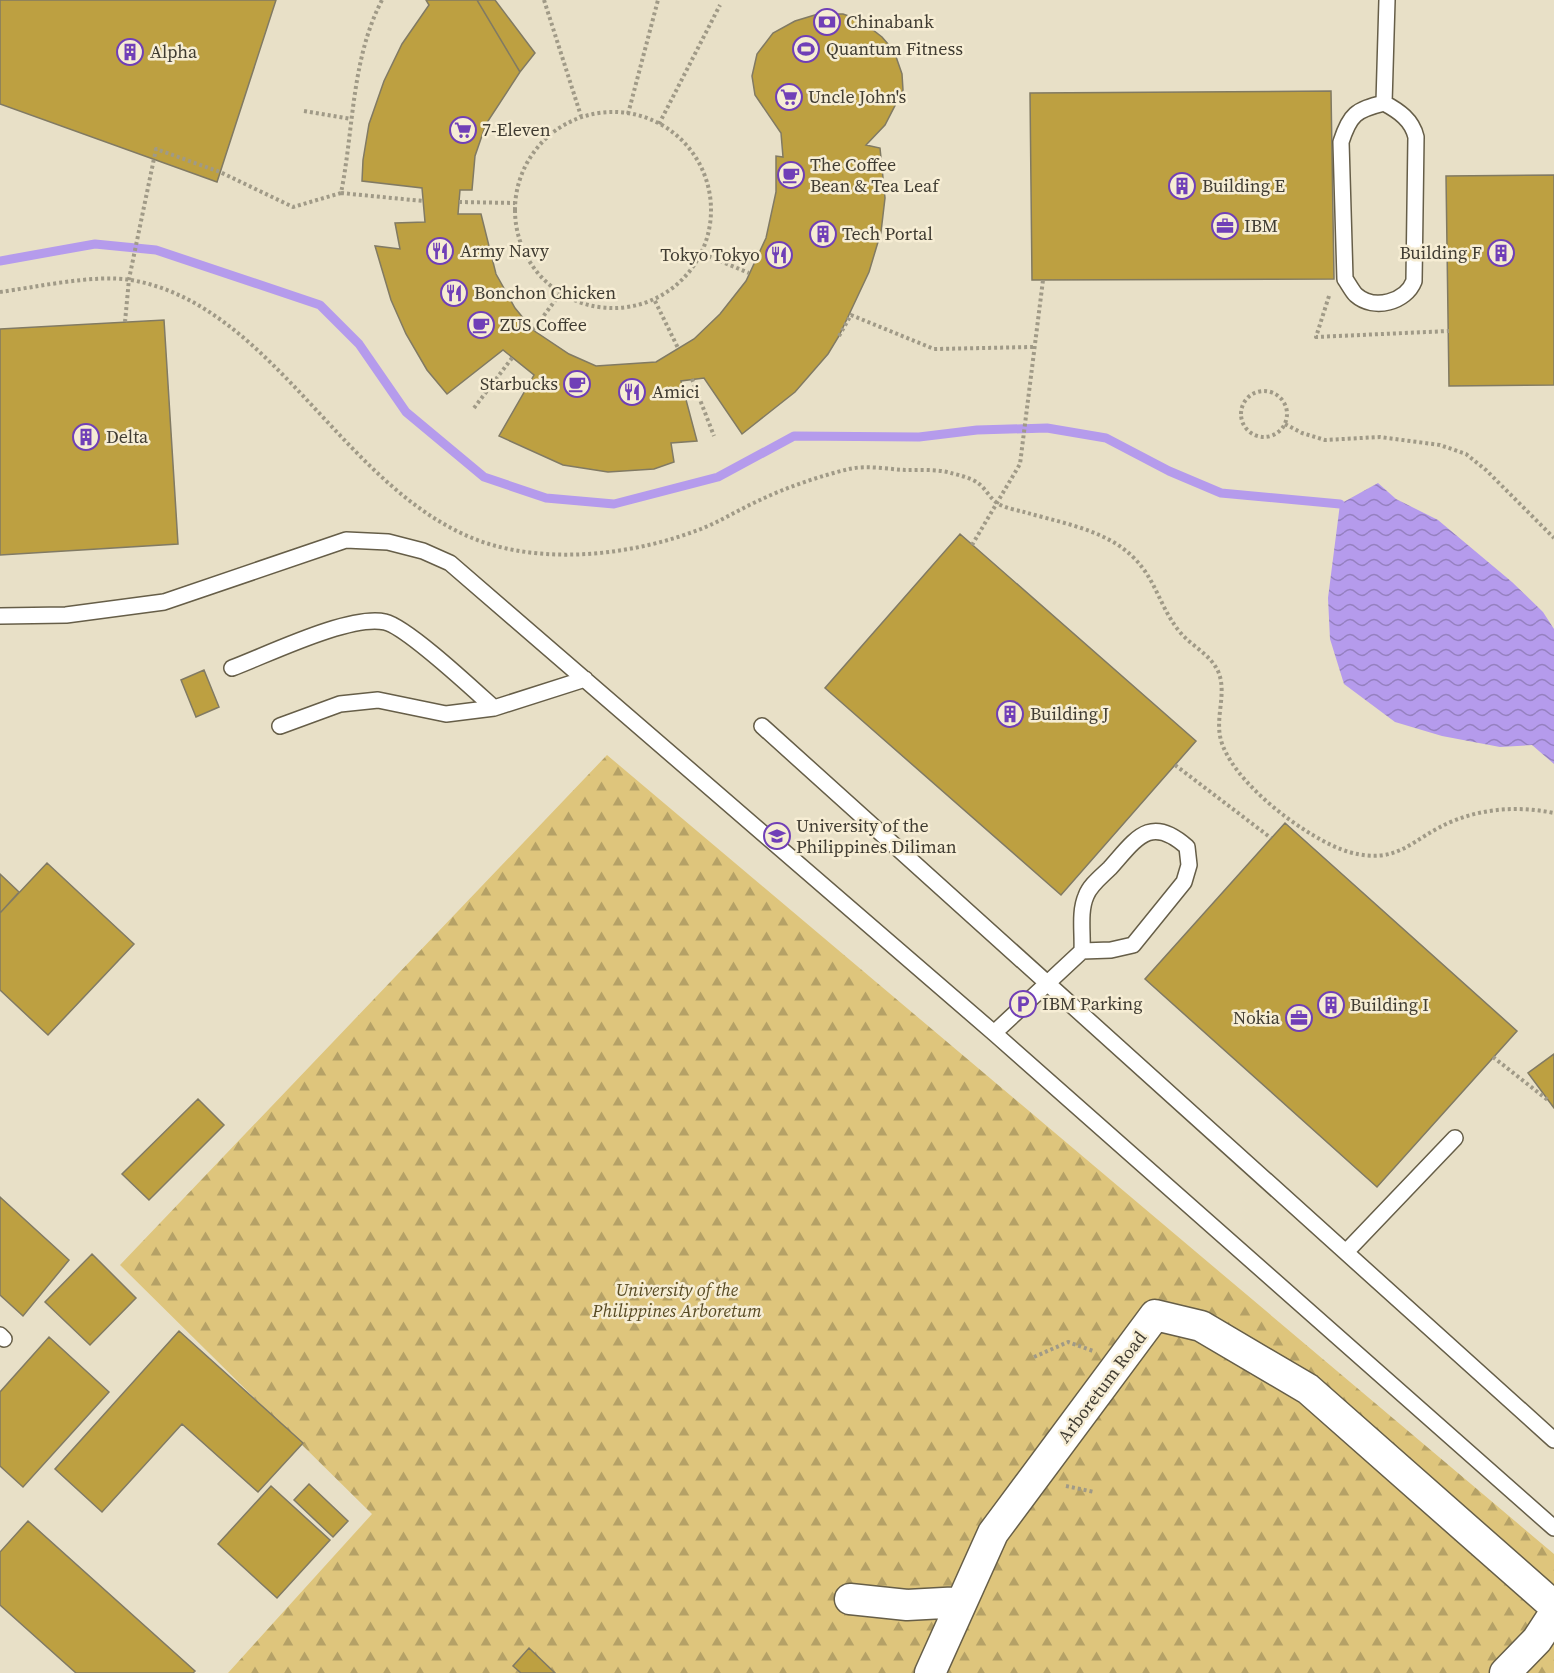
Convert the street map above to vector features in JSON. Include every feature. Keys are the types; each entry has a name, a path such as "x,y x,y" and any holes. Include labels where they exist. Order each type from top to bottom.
{"street":[{"name":"Arboretum Road","path":"930,1673 993,1533 1155,1316 1201,1326 1308,1389 1554,1606"},
{"path":"850,1599 907,1605 962,1602"},
{"path":"1505,1673 1537,1640 1554,1614"}],"lane":[{"path":"1384,103 1386,0"},
{"path":"1384,103 1400,111 1414,128 1416,137 1414,281 1410,292 1394,301 1372,303 1356,295 1345,279 1341,142 1347,123 1360,108 1384,103"},
{"path":"0,616 66,615 164,602 346,540 388,542 423,550 450,563 994,1033 1554,1528"},
{"path":"232,668 348,624 386,622 411,637 494,708"},
{"path":"280,726 340,704 378,700 446,714 494,708 585,679"},
{"path":"762,726 1554,1440"},
{"path":"994,1033 1082,951 1111,950 1133,945 1184,882 1189,865 1187,847 1172,834 1154,830 1139,836 1086,893 1081,911 1082,951"},
{"path":"1346,1252 1455,1138"}],"path":[{"path":"340,193 350,145 357,73 369,25 382,0"},
{"path":"544,0 581,116"},
{"path":"628,114 658,0"},
{"path":"659,124 720,5"},
{"path":"304,111 351,119"},
{"path":"612,111 628,114 643,116 674,132 697,157 710,188 712,221 703,254 683,281 655,301 623,310 589,306 560,294 537,273 521,245 514,214 518,183 531,154 553,131 581,116 612,111"},
{"path":"125,322 129,279 156,149 220,172 293,207 340,193 423,201"},
{"path":"459,202 515,203"},
{"path":"703,254 749,273"},
{"path":"0,292 110,278 129,279 167,289 215,315 273,366 388,485 439,521 486,543 531,554 576,554 658,543 704,528 766,497 853,467 946,471 977,482 998,504 1106,538 1124,549 1140,565 1155,584 1170,618 1182,635 1206,653 1217,669 1222,686 1220,736 1228,757 1253,790 1289,820 1345,851 1379,857 1404,850 1451,822 1485,811 1530,808 1554,813"},
{"path":"972,545 1020,464 1042,280"},
{"path":"533,330 560,294"},
{"path":"655,301 678,348"},
{"path":"839,336 851,315 934,349 1033,347"},
{"path":"474,408 512,358"},
{"path":"692,379 714,436"},
{"path":"1265,391 1272,393 1279,396 1287,409 1285,424 1275,435 1260,437 1253,434 1243,423 1242,408 1250,396 1265,391"},
{"path":"1285,424 1302,433 1325,440 1380,437 1440,445 1466,454 1486,470 1554,538"},
{"path":"1175,765 1271,838"},
{"path":"1493,1058 1549,1101"},
{"path":"1034,1357 1068,1342 1122,1360"}],"green space":[{"name":"University of the Philippines Arboretum","path":"607,755 1554,1554 1554,1673 228,1673 372,1514 120,1265"}],"water":[{"path":"1378,483 1396,499 1438,520 1512,582 1543,612 1554,629 1554,764 1532,745 1500,747 1442,736 1395,722 1344,684 1330,639 1328,598 1340,504"}],"building":[{"name":"Alpha","path":"0,0 276,0 217,182 0,104"},
{"name":"Tech Portal","path":"426,0 477,0 520,72 486,124 475,156 472,190 460,190 458,214 481,214 496,274 515,308 533,330 569,354 596,366 656,362 694,339 720,314 746,281 766,238 776,192 776,156 783,157 781,133 755,95 752,76 757,54 773,33 795,21 818,14 843,14 860,20 882,37 894,51 902,74 903,90 885,125 866,145 880,148 885,198 881,232 869,272 839,336 828,354 795,392 742,434 704,378 681,381 697,441 671,443 674,462 654,469 608,472 563,465 499,436 534,375 503,350 447,394 427,370 406,334 391,300 375,246 400,249 395,223 425,222 422,188 362,181 369,124 384,81 402,44 429,5"},
{"path":"477,0 495,0 535,53 520,72"},
{"name":"Building E","path":"1331,91 1334,279 1032,280 1030,93"},
{"name":"Building F","path":"1554,175 1554,385 1449,386 1446,176"},
{"name":"Delta","path":"164,320 178,544 0,555 0,329"},
{"name":"Building J","path":"960,534 1196,741 1061,895 825,688"},
{"path":"204,670 219,707 196,717 181,680"},
{"name":"Building I","path":"1285,823 1517,1031 1377,1187 1145,979"},
{"path":"47,863 134,944 48,1035 0,990 0,913"},
{"path":"0,874 19,892 0,913"},
{"path":"1554,1054 1554,1108 1528,1073"},
{"path":"198,1099 224,1125 149,1200 122,1174"},
{"path":"0,1197 69,1260 23,1316 0,1295"},
{"path":"92,1254 136,1298 90,1345 45,1302"},
{"path":"179,1331 303,1443 258,1492 182,1424 102,1512 55,1469"},
{"path":"49,1337 109,1392 23,1487 0,1466 0,1392"},
{"path":"309,1484 348,1521 333,1537 294,1500"},
{"path":"271,1486 330,1540 277,1598 218,1544"},
{"path":"28,1521 195,1671 193,1673 76,1673 0,1605 0,1552"},
{"path":"529,1648 555,1673 521,1673 513,1666"}],"waterway":[{"path":"0,261 95,244 156,250 320,305 359,344 406,412 484,477 546,498 614,504 718,477 794,436 919,437 977,430 1047,428 1106,438 1169,471 1221,493 1340,504"}],"place":[{"name":"Chinabank","path":"827,22"},
{"name":"Quantum Fitness","path":"806,49"},
{"name":"Alpha","path":"130,52"},
{"name":"Uncle John's","path":"789,97"},
{"name":"7-Eleven","path":"463,130"},
{"name":"The Coffee Bean & Tea Leaf","path":"791,175"},
{"name":"Building E","path":"1182,186"},
{"name":"IBM","path":"1225,226"},
{"name":"Tech Portal","path":"823,234"},
{"name":"Army Navy","path":"440,251"},
{"name":"Building F","path":"1501,253"},
{"name":"Tokyo Tokyo","path":"779,255"},
{"name":"Bonchon Chicken","path":"454,293"},
{"name":"ZUS Coffee","path":"481,325"},
{"name":"Starbucks","path":"577,384"},
{"name":"Amici","path":"632,392"},
{"name":"Delta","path":"86,437"},
{"name":"Building J","path":"1010,714"},
{"name":"University of the Philippines Diliman","path":"777,836"},
{"name":"IBM Parking","path":"1023,1004"},
{"name":"Building I","path":"1331,1005"},
{"name":"Nokia","path":"1299,1018"}]}
